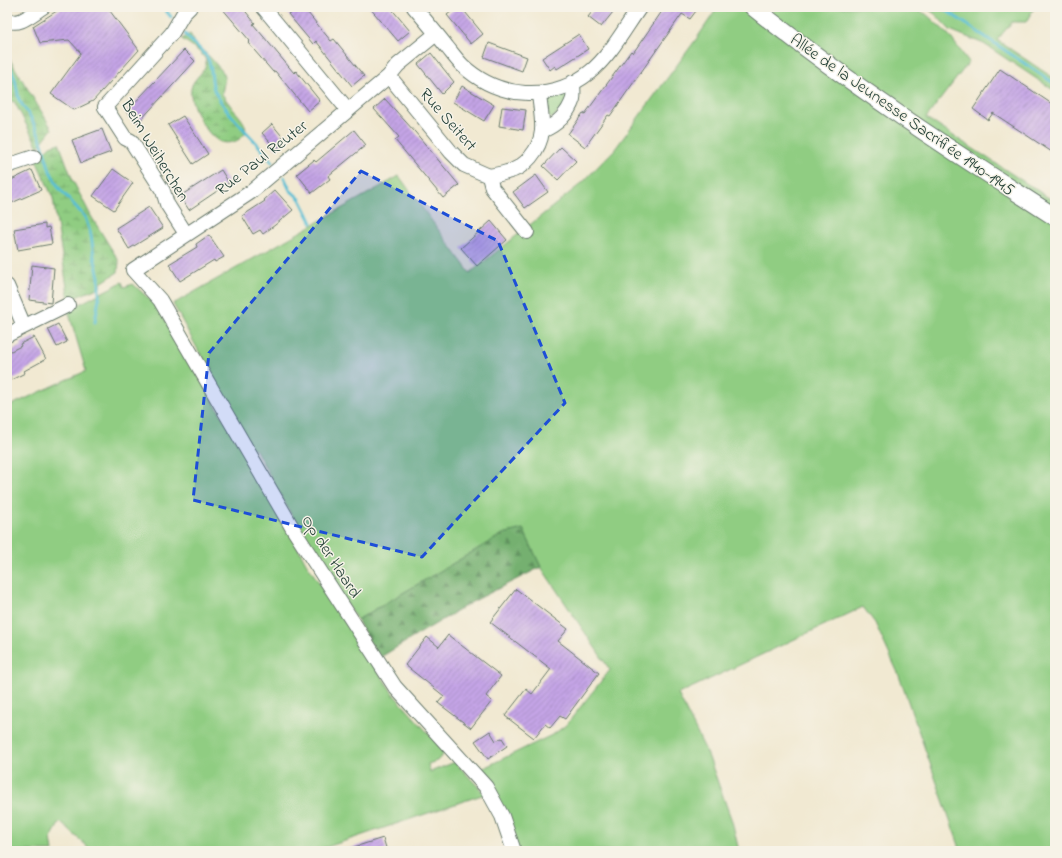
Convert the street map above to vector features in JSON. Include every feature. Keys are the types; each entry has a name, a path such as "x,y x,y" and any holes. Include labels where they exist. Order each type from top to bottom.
{"main road":[{"name":"Allée de la Jeunesse Sacrifiée 1940-1945","path":"762,10 796,41 958,156 1055,217"}],"street":[{"path":"7,19 11,22 19,22 43,7"},
{"path":"263,7 348,110"},
{"path":"414,7 462,65 484,81 512,92 539,94 573,82 590,72 603,59 640,7"},
{"name":"Beim Weiherchen","path":"186,234 167,204 162,191 130,141 125,138 105,107 172,33 187,11"},
{"name":"Rue Paul Reuter","path":"133,270 252,192 389,76 398,65 436,34"},
{"name":"Rue Seitert","path":"389,76 451,152 464,165 489,176"},
{"path":"542,131 550,128 565,114 573,97 573,82"},
{"path":"527,232 492,188 489,176 518,168 528,161 538,148 542,131 539,94"},
{"path":"7,166 34,157"},
{"name":"Op der Haard","path":"133,270 160,300 293,529 396,687 486,787 502,816 514,851"},
{"path":"7,286 24,326"},
{"path":"7,335 68,305"}],"highlighted area":[{"path":"361,171 498,241 565,403 422,557 193,500 209,353"}],"green space":[{"path":"718,7 746,7 763,20 773,11 775,7 909,7 926,14 948,34 969,62 926,118 1055,202 1055,851 961,851 898,673 875,623 863,607 678,694 708,755 732,821 739,851 517,851 477,771 554,734 566,725 610,670 541,567 523,529 503,534 357,620 305,540 256,450 251,447 173,304 399,176 470,273 582,183 615,149 697,38"},
{"path":"925,7 981,7 985,9 991,7 1034,8 1026,22 1012,22 997,40 1055,79 1055,91 984,44 950,30 935,14"},
{"path":"190,34 197,46 208,55 223,72 225,77 222,94 244,122 246,130 245,134 236,141 230,143 220,142 212,136 198,117 192,102 191,89 194,81 205,68 206,61 200,52 182,39"},
{"path":"7,55 52,129 38,147 14,101 12,102 7,92"},
{"path":"566,94 568,96 564,107 551,119 549,117 547,104 551,99"},
{"path":"59,143 73,181 91,216 119,261 118,272 101,283 100,287 69,300 53,198 36,160 50,146"},
{"path":"122,282 124,287 133,284 157,306 285,523 306,563 394,695 445,752 437,761 428,764 430,772 455,762 485,794 315,851 186,851 185,849 179,851 89,851 86,845 60,822 51,838 53,851 7,851 7,407 86,371 68,310"},
{"path":"523,529 541,567 472,602 379,658 357,620 503,534"}],"building":[{"path":"63,7 107,7 139,50 93,101 74,110 51,94 81,53 69,40 40,43 33,26"},
{"path":"221,7 242,7 255,23 253,24 294,73 296,71 320,101 308,111 275,71 273,72 248,43 250,41"},
{"path":"297,7 303,7 331,41 334,39 364,76 352,86 316,41 313,44 288,14"},
{"path":"369,7 390,7 410,31 398,41"},
{"path":"457,7 461,7 483,34 471,44 447,15"},
{"path":"596,7 617,7 601,27 588,17"},
{"path":"665,7 699,7 690,19 682,14 610,116 608,115 585,147 568,134 583,113 585,114 631,51 633,53"},
{"path":"579,34 588,49 557,69 555,66 550,70 542,58"},
{"path":"489,43 527,57 522,71 484,57"},
{"path":"184,50 195,61 138,123 126,112"},
{"path":"431,53 454,82 442,94 418,64"},
{"path":"1000,69 1055,106 1055,154 993,113 988,120 973,109"},
{"path":"462,86 494,105 484,121 453,102"},
{"path":"385,99 415,132 459,185 443,198 395,140 399,137 374,109"},
{"path":"502,107 526,110 523,130 499,126"},
{"path":"183,116 208,154 193,164 168,125"},
{"path":"272,124 286,141 276,149 262,133"},
{"path":"102,129 111,152 81,163 72,140"},
{"path":"354,130 366,145 328,176 330,179 312,193 297,174 314,160 316,162"},
{"path":"561,147 576,161 558,180 543,166"},
{"path":"113,169 133,183 114,210 93,196"},
{"path":"32,170 41,190 7,205 7,182"},
{"path":"221,170 229,183 189,210 180,196"},
{"path":"536,175 548,192 525,208 513,192"},
{"path":"275,190 293,210 263,234 260,230 253,234 242,216 265,201 264,200"},
{"path":"149,207 163,228 129,249 116,228"},
{"path":"491,221 507,240 477,266 461,248"},
{"path":"45,224 45,228 49,227 52,244 18,250 14,229"},
{"path":"209,235 224,257 215,262 214,260 180,281 169,264 197,247 196,244"},
{"path":"32,265 54,268 51,303 29,300"},
{"path":"58,324 67,342 57,347 48,329"},
{"path":"34,337 46,359 24,371 25,373 11,380 7,372 7,353"},
{"path":"516,589 568,629 558,641 599,673 565,719 560,716 550,728 545,724 534,738 505,716 526,689 532,694 551,669 490,622"},
{"path":"448,635 501,676 486,696 492,701 471,728 438,703 444,696 405,665 427,637 439,647"},
{"path":"490,731 496,741 502,738 507,746 488,759 475,741"},
{"path":"383,838 387,851 348,851 348,849"}],"waterway":[{"path":"163,7 171,17"},
{"path":"941,7 1055,84"},
{"path":"185,34 208,59 210,63 213,88 227,111 272,162"},
{"path":"7,59 15,79 19,100 31,118 40,137 50,171 59,188 85,217 91,235 99,277 99,298 95,322"},
{"path":"284,177 290,190 300,199 312,223"}]}
